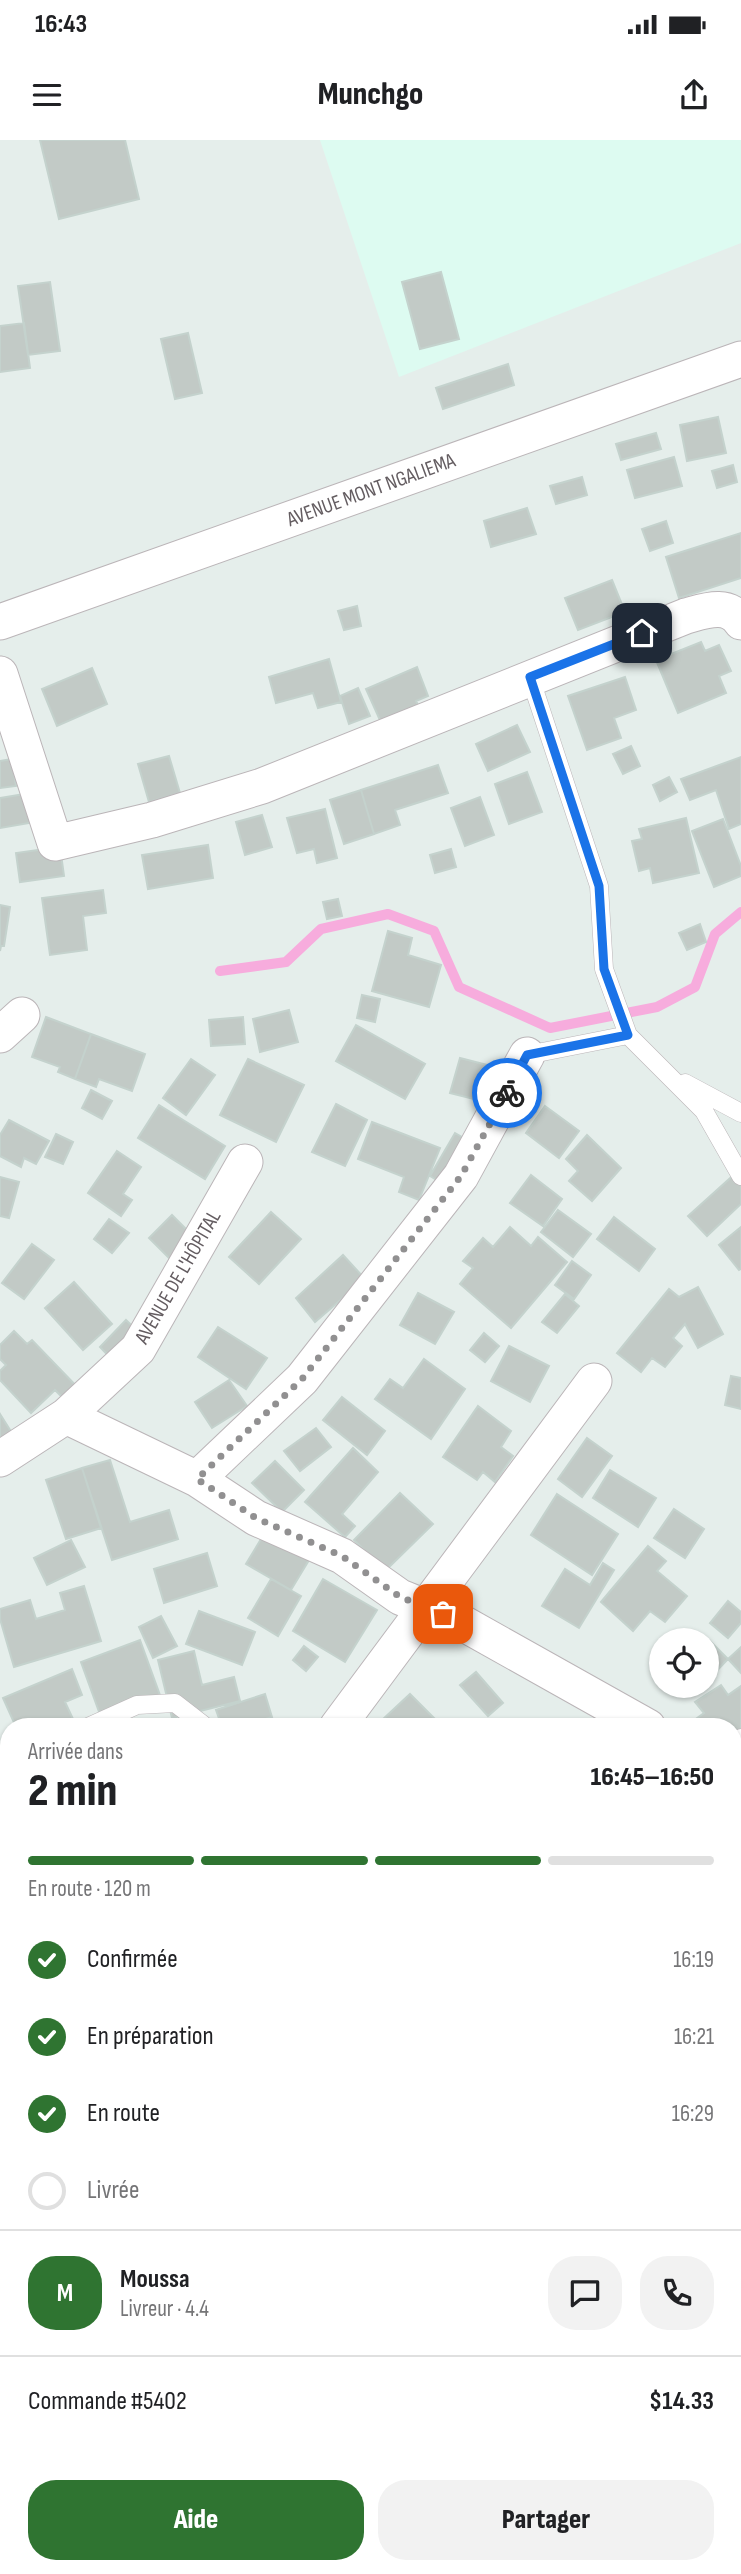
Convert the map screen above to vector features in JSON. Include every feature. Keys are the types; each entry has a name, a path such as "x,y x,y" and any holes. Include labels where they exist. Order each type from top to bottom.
{"street":[{"name":"AVENUE MONT NGALIEMA","path":"0,622 741,359"},
{"path":"0,674 55,843 152,820 262,786 686,615 719,608 738,617 741,622"},
{"path":"197,1479 302,1379 461,1176 527,1055"},
{"name":"AVENUE DE L'HÔPITAL","path":"0,1459 66,1416 138,1349 245,1162"},
{"path":"344,1718 594,1381"},
{"path":"66,1416 197,1479 256,1518 342,1556 400,1597 459,1621 632,1718"}],"lane":[{"path":"530,677 599,886 604,969 628,1035 704,1111 741,1176"},
{"path":"527,1055 628,1035"},
{"path":"669,1074 741,1113"},
{"path":"107,1718 137,1704 176,1703 195,1718"}],"shaded area":[{"path":"320,140 741,140 741,243 399,377"}],"building":[{"path":"40,140 125,140 139,199 59,219"},
{"path":"441,272 459,339 420,349 402,282"},
{"path":"50,282 60,351 28,355 18,286"},
{"path":"24,323 30,368 0,372 0,326"},
{"path":"188,333 202,393 175,399 161,339"},
{"path":"508,364 514,385 443,409 436,388"},
{"path":"718,417 726,453 687,461 680,425"},
{"path":"656,433 661,449 621,460 616,444"},
{"path":"674,457 682,486 635,498 627,470"},
{"path":"733,465 737,482 717,488 712,471"},
{"path":"582,477 587,495 556,504 550,486"},
{"path":"527,508 536,534 491,547 484,521"},
{"path":"666,521 673,543 650,551 642,529"},
{"path":"741,533 741,578 679,598 666,557"},
{"path":"612,580 625,612 578,630 565,598"},
{"path":"357,606 361,626 344,630 338,611"},
{"path":"701,642 705,651 719,645 731,671 719,676 726,693 678,713 656,660"},
{"path":"329,659 341,702 318,708 313,693 276,703 269,677"},
{"path":"417,667 428,696 416,701 421,711 383,727 366,689"},
{"path":"92,668 107,704 57,726 42,689"},
{"path":"625,677 636,710 614,718 621,738 587,750 568,696"},
{"path":"358,688 370,716 349,724 340,696"},
{"path":"517,725 530,752 488,771 476,744"},
{"path":"631,746 640,766 623,774 613,754"},
{"path":"169,756 180,793 149,802 138,764"},
{"path":"741,757 741,824 729,829 716,790 690,800 681,779"},
{"path":"12,759 16,786 0,788 0,761"},
{"path":"438,765 448,793 395,810 400,825 374,834 361,790"},
{"path":"527,772 542,812 509,824 495,784"},
{"path":"669,777 677,792 660,801 653,785"},
{"path":"361,790 374,834 344,844 330,800"},
{"path":"31,793 35,822 0,828 0,798"},
{"path":"480,797 494,835 465,846 451,808"},
{"path":"325,809 337,858 317,863 314,849 297,853 287,818"},
{"path":"262,815 272,847 245,855 236,822"},
{"path":"686,818 699,873 653,883 650,868 639,871 632,841 642,839 639,829"},
{"path":"723,819 741,866 741,876 714,887 692,831"},
{"path":"208,845 213,878 148,889 142,855"},
{"path":"60,847 64,876 20,882 16,853"},
{"path":"451,849 456,867 435,873 430,855"},
{"path":"103,890 106,913 83,916 87,950 50,955 42,898"},
{"path":"338,899 342,916 327,919 323,902"},
{"path":"0,905 10,907 4,946 1,946 0,951"},
{"path":"700,924 706,942 687,950 679,933"},
{"path":"388,931 412,938 408,955 441,965 429,1007 372,991"},
{"path":"362,995 380,999 375,1022 357,1018"},
{"path":"289,1010 298,1042 260,1052 253,1019"},
{"path":"46,1017 91,1034 75,1079 58,1072 60,1067 32,1057"},
{"path":"243,1017 245,1044 211,1046 209,1020"},
{"path":"356,1025 425,1064 405,1099 336,1061"},
{"path":"91,1034 145,1054 132,1091 99,1079 96,1087 75,1079"},
{"path":"460,1058 503,1069 494,1104 450,1093"},
{"path":"191,1059 215,1075 186,1115 163,1098"},
{"path":"248,1059 304,1085 276,1142 220,1115"},
{"path":"91,1090 112,1101 102,1119 82,1108"},
{"path":"336,1104 367,1120 345,1166 312,1152"},
{"path":"159,1105 225,1146 205,1179 138,1138"},
{"path":"545,1106 579,1131 559,1158 526,1133"},
{"path":"9,1120 49,1141 36,1164 24,1158 21,1167 0,1156 0,1135"},
{"path":"372,1122 440,1148 419,1200 399,1192 404,1177 358,1159"},
{"path":"455,1133 478,1146 451,1189 430,1176"},
{"path":"56,1134 73,1142 63,1164 45,1157"},
{"path":"587,1135 621,1168 592,1201 569,1181 578,1171 566,1159"},
{"path":"117,1151 141,1167 123,1194 132,1200 121,1216 88,1193"},
{"path":"737,1172 741,1176 741,1204 707,1236 688,1216"},
{"path":"531,1175 562,1199 543,1226 510,1203"},
{"path":"0,1177 19,1182 9,1218 0,1216"},
{"path":"558,1210 591,1234 573,1257 541,1232"},
{"path":"271,1212 301,1239 259,1284 229,1257"},
{"path":"172,1215 207,1250 184,1273 149,1238"},
{"path":"614,1217 655,1249 639,1271 597,1239"},
{"path":"109,1219 129,1233 112,1253 94,1239"},
{"path":"510,1227 531,1246 538,1237 567,1262 511,1328 460,1284 473,1268 463,1261 483,1238 493,1247"},
{"path":"741,1227 741,1269 739,1270 719,1245"},
{"path":"32,1244 54,1260 24,1299 2,1283"},
{"path":"343,1255 365,1279 315,1322 296,1298"},
{"path":"572,1261 591,1275 574,1299 555,1285"},
{"path":"74,1282 112,1324 83,1350 45,1308"},
{"path":"698,1287 723,1334 698,1348 685,1324 673,1338 682,1346 665,1367 652,1358 641,1372 617,1353 669,1289 679,1297"},
{"path":"418,1293 454,1312 435,1344 400,1325"},
{"path":"565,1294 579,1306 557,1333 542,1322"},
{"path":"126,1320 147,1340 120,1368 100,1347"},
{"path":"218,1327 267,1358 246,1389 198,1357"},
{"path":"14,1331 27,1344 32,1340 84,1394 71,1406 55,1390 31,1413 0,1380 0,1371 6,1365 0,1359 0,1345"},
{"path":"484,1333 499,1346 485,1362 470,1350"},
{"path":"509,1346 549,1366 530,1402 491,1381"},
{"path":"424,1359 465,1389 431,1439 375,1399 390,1379 403,1388"},
{"path":"731,1376 741,1378 741,1409 725,1405"},
{"path":"229,1380 247,1406 212,1428 195,1402"},
{"path":"342,1397 385,1431 367,1455 323,1420"},
{"path":"478,1406 511,1431 501,1447 513,1456 495,1482 483,1472 477,1480 443,1457"},
{"path":"0,1414 17,1441 0,1452"},
{"path":"316,1428 331,1447 300,1471 284,1451"},
{"path":"587,1438 612,1456 582,1497 558,1479"},
{"path":"353,1448 378,1472 342,1514 355,1526 345,1537 305,1502"},
{"path":"110,1460 130,1522 169,1510 178,1539 112,1560 82,1468"},
{"path":"275,1461 304,1490 282,1512 252,1483"},
{"path":"82,1468 101,1528 66,1539 46,1480"},
{"path":"610,1470 656,1498 638,1527 593,1498"},
{"path":"400,1493 433,1524 385,1571 354,1540"},
{"path":"557,1494 618,1534 592,1575 531,1535"},
{"path":"674,1509 704,1529 685,1558 654,1538"},
{"path":"264,1534 309,1560 291,1590 246,1564"},
{"path":"71,1540 85,1567 47,1585 34,1558"},
{"path":"648,1546 666,1561 657,1571 687,1596 665,1622 650,1611 633,1631 601,1602"},
{"path":"207,1553 217,1586 164,1603 154,1569"},
{"path":"603,1563 614,1570 579,1628 542,1606 565,1569 590,1585"},
{"path":"271,1579 301,1596 278,1636 248,1618"},
{"path":"323,1579 377,1610 345,1662 293,1631"},
{"path":"84,1586 101,1641 14,1667 0,1619 0,1609 30,1600 36,1619 65,1610 60,1593"},
{"path":"728,1601 741,1612 741,1623 728,1638 710,1623"},
{"path":"199,1611 255,1632 242,1665 186,1644"},
{"path":"161,1616 177,1646 153,1658 139,1627"},
{"path":"140,1640 161,1698 101,1718 81,1662"},
{"path":"304,1646 318,1657 306,1671 293,1660"},
{"path":"741,1647 741,1673 728,1659"},
{"path":"719,1650 728,1659 719,1668"},
{"path":"194,1651 202,1685 234,1677 240,1701 172,1718 158,1660"},
{"path":"72,1669 82,1695 65,1702 73,1718 12,1718 3,1698"},
{"path":"476,1672 503,1703 488,1716 460,1685"},
{"path":"721,1685 728,1695 741,1686 741,1718 697,1718 704,1713 695,1702 701,1698 719,1698"},
{"path":"265,1694 272,1717 219,1718 216,1710"},
{"path":"410,1694 434,1718 384,1718"}],"waterway":[{"path":"220,971 286,962 321,929 388,914 434,931 459,987 550,1028 657,1007 695,987 715,934 741,912"}],"way so far":[{"path":"443,1614 400,1597 342,1556 256,1518 197,1479 302,1379 461,1176 507,1093"}],"route":[{"path":"507,1093 527,1055 628,1035 604,969 599,886 530,677 642,633"}]}
